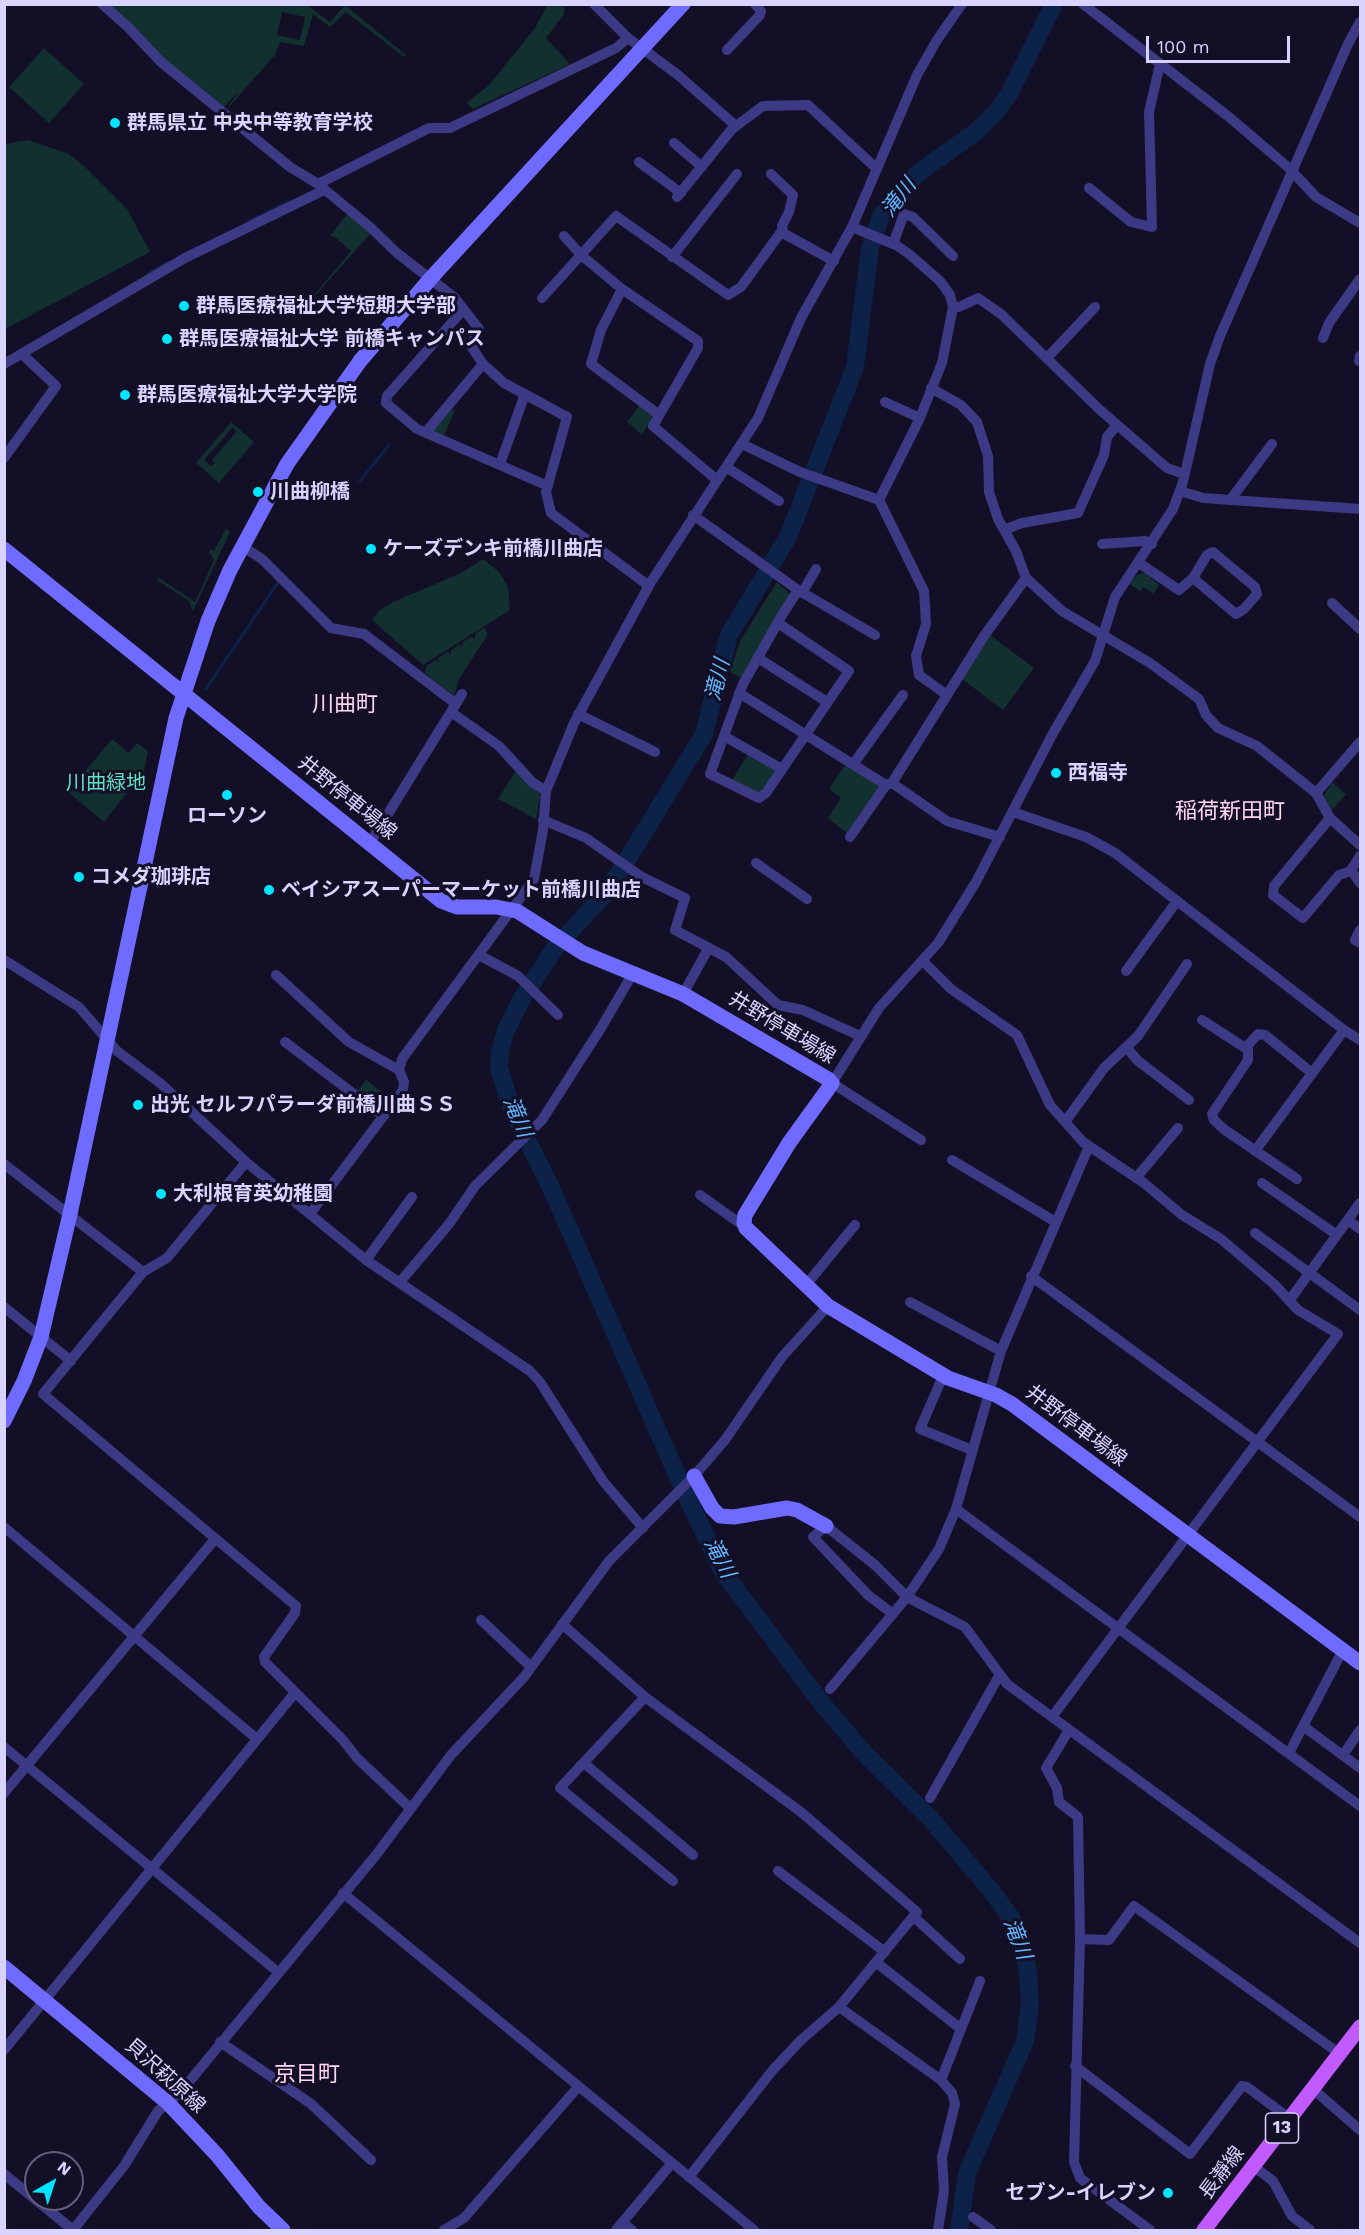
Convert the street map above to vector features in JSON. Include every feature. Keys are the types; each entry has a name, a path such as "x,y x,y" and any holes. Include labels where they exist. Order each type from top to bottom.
{"main road":[{"name":"長瀞線","path":"1204,2230 1289,2118 1314,2090 1360,2027"}],"street":[{"path":"102,4 128,27 161,62 296,172 321,187 370,227 397,253 455,298 479,329 471,346 483,364 504,382 567,417 548,486 546,502 551,513 559,522 649,586"},
{"path":"594,4 628,38 678,75 736,126"},
{"path":"4,1420 24,1381 41,1337 70,1214 153,817 184,695 208,621 242,546 287,464 323,410 377,339 683,4"},
{"path":"727,50 760,15 761,11 755,4"},
{"path":"310,1214 405,1085 399,1070 402,1059 536,875 546,791 579,714 649,586 763,408 801,318 852,227 925,59 962,4"},
{"path":"1083,4 1229,117 1292,172 1316,197 1360,223"},
{"path":"921,1140 832,1083 889,996 938,944 1000,837 1052,735 1095,660 1115,597 1168,519 1180,491 1215,350 1360,22"},
{"path":"4,364 178,262 429,128 450,128 616,48 628,38"},
{"path":"1089,188 1131,222 1152,227 1149,112 1160,64"},
{"path":"639,162 679,195 736,126 762,106 785,107 806,104 877,169"},
{"path":"674,143 702,167"},
{"path":"672,257 737,174"},
{"path":"771,174 793,195 789,212 782,226 783,233"},
{"path":"891,243 904,213 913,217 953,256"},
{"path":"542,298 618,216 672,257 730,296 756,270 777,235 783,233 834,261"},
{"path":"852,227 891,243 937,278 950,295 953,307 942,363 930,388 920,418 879,500"},
{"path":"564,236 581,255 622,289 698,341 698,348 658,414 654,428 717,480"},
{"path":"1323,338 1329,323 1360,279"},
{"path":"622,289 601,330 591,364 658,414"},
{"path":"953,307 959,307 974,298 980,299 1006,318 1117,425 1171,471 1184,474"},
{"path":"1047,358 1095,307"},
{"path":"463,310 385,398 386,403 402,418 426,432 548,486"},
{"path":"4,458 56,386 22,354"},
{"path":"426,432 483,364"},
{"path":"930,388 961,405 977,422 988,456 990,498 1026,578 1062,611 1172,678 1199,699 1206,715 1218,728 1257,746 1316,792 1330,818 1360,845"},
{"path":"500,464 525,394"},
{"path":"885,402 920,418"},
{"path":"1004,530 1023,523 1078,513 1104,455 1107,437 1117,425"},
{"path":"742,444 800,472 879,500 924,591 926,624 916,656 919,675 947,695"},
{"path":"1231,499 1272,444"},
{"path":"726,467 779,501"},
{"path":"1180,491 1197,498 1360,509"},
{"path":"693,515 800,591 875,635"},
{"path":"1102,544 1145,541 1152,544"},
{"path":"242,546 262,559 331,628 364,634 456,703 532,782 546,791"},
{"name":"井野停車場線","path":"4,549 446,904 512,909 573,947 683,994 832,1083 789,1143 745,1215 744,1223 828,1306 943,1376 987,1392 1021,1411 1360,1664"},
{"path":"1139,563 1179,590 1192,578 1207,555 1213,552 1258,592 1244,609 1236,614 1192,578"},
{"path":"778,623 849,670 766,793 759,798 710,774 739,693 778,623 816,569"},
{"path":"850,837 889,784 984,636 1026,578"},
{"path":"1332,603 1360,629"},
{"path":"758,658 827,702"},
{"path":"739,693 947,821 1000,837"},
{"path":"854,763 903,695"},
{"path":"370,843 456,703"},
{"path":"579,714 655,752"},
{"path":"724,736 782,769"},
{"path":"1316,792 1360,742"},
{"path":"1013,812 1086,837 1115,854 1360,1040"},
{"path":"1330,818 1274,886 1273,895 1303,918 1339,875 1351,871 1360,856"},
{"path":"543,820 586,838 634,872 685,898 675,930 726,957 778,1005 803,1011 861,1036"},
{"path":"756,863 807,899"},
{"path":"1351,871 1360,883"},
{"path":"1126,971 1177,901"},
{"path":"1360,930 1355,940 1360,943"},
{"path":"683,994 708,949"},
{"path":"479,955 519,977 558,1015"},
{"path":"4,960 74,1003 117,1051 159,1083 246,1162 366,1260 533,1374 603,1481 643,1528"},
{"path":"923,961 951,989 1017,1035 1050,1105 1089,1146 1136,1178 1182,1215 1221,1239 1274,1284 1305,1315 1336,1330 1338,1337 1052,1717"},
{"path":"1065,1122 1104,1068 1128,1048 1187,964"},
{"path":"400,1282 448,1224 475,1186 535,1128 549,1111 633,973"},
{"path":"276,975 349,1042 399,1070"},
{"path":"1202,1020 1247,1049"},
{"path":"1255,1151 1344,1030"},
{"path":"1297,1179 1255,1151 1212,1117 1213,1111 1248,1060 1247,1049 1256,1035 1263,1034 1312,1073"},
{"path":"285,1042 384,1116"},
{"path":"1128,1048 1137,1060 1189,1100"},
{"path":"1136,1178 1178,1128"},
{"path":"830,1689 907,1597 939,1549 956,1509 987,1392 1001,1351 1054,1221 1089,1146"},
{"path":"952,1160 1054,1221"},
{"path":"246,1162 167,1258 143,1272 43,1394 296,1606 295,1613 264,1658 294,1694 410,1808"},
{"path":"4,1164 143,1272"},
{"path":"1262,1184 1337,1235"},
{"path":"700,1195 738,1222 744,1223"},
{"path":"366,1260 412,1197"},
{"path":"1289,1301 1360,1203"},
{"path":"1348,1220 1360,1229"},
{"path":"806,1285 855,1225"},
{"path":"1256,1233 1360,1310"},
{"path":"1031,1276 1360,1517"},
{"path":"910,1302 1001,1351"},
{"path":"4,2174 73,2230 124,2166 153,2120 179,2094 376,1855 451,1755 498,1707 531,1667 609,1562 693,1478 726,1440 783,1357 828,1306"},
{"path":"4,1307 71,1361"},
{"path":"943,1376 920,1429 972,1450"},
{"path":"693,1478 712,1508 720,1516 744,1516 787,1508 796,1509 826,1526 875,1565 907,1597 965,1627 999,1676 1360,1943"},
{"path":"956,1509 1360,1806"},
{"path":"826,1526 813,1537 868,1595 893,1614"},
{"path":"4,1527 257,1739"},
{"path":"4,1793 215,1539"},
{"path":"481,1620 531,1667"},
{"path":"562,1624 645,1697 801,1812 917,1912 915,1918 839,2007 800,2041 772,2071 689,2177"},
{"path":"1289,1753 1343,1650"},
{"path":"930,1798 999,1676"},
{"path":"4,2050 294,1694"},
{"path":"645,1697 560,1788 673,1881"},
{"path":"1303,1726 1360,1768"},
{"path":"1069,1730 1046,1768 1057,1788 1059,1802 1078,1817 1080,1939 1075,2066 1075,2169 1087,2184 1150,2230"},
{"path":"1343,1755 1360,1730"},
{"path":"4,1747 278,1972"},
{"path":"584,1763 693,1855"},
{"path":"778,1870 885,1952"},
{"path":"344,1893 754,2230"},
{"path":"1080,1939 1109,1940 1134,1906 1340,2054"},
{"path":"915,1918 960,1959"},
{"path":"877,1964 961,2030"},
{"name":"貝沢萩原線","path":"4,1967 168,2103 217,2155 259,2207 283,2230"},
{"path":"941,2080 980,1981"},
{"path":"839,2007 941,2080 952,2093 955,2104 942,2157 944,2191 938,2230"},
{"path":"220,2042 310,2103 371,2160"},
{"path":"1075,2066 1190,2154 1242,2086 1247,2087 1289,2118"},
{"path":"444,2230 464,2218 578,2087"},
{"path":"1314,2090 1359,2126"},
{"path":"632,2230 620,2227 672,2163"},
{"path":"1253,2166 1273,2181 1292,2216 1310,2230"},
{"path":"973,2217 991,2230"}],"green space":[{"path":"548,4 562,5 564,8 564,14 546,38 570,64 473,109 467,103 490,84 535,28"},
{"path":"109,5 307,5 330,22 345,5 406,55 404,57 346,12 330,27 313,14 304,46 280,42 275,55 226,110 239,91 223,108 163,59","holes":["282,12 305,17 300,40 277,35"]},
{"path":"44,48 84,84 49,123 9,87"},
{"path":"28,140 69,154 85,167 127,209 150,252 5,329 5,144"},
{"path":"348,213 371,233 288,326 351,251 335,237 330,236"},
{"path":"639,406 651,414 651,420 642,435 627,422"},
{"path":"451,410 455,410 443,438 433,433 432,429"},
{"path":"231,422 254,442 219,483 196,463","holes":["233,427 237,431 212,460 215,463 211,466 204,460"]},
{"path":"226,528 230,532 193,611 189,601 157,580 159,578 195,602 214,560 209,552 211,549 214,551"},
{"path":"483,559 499,572 508,587 510,610 423,665 372,620 379,611 391,603 461,573"},
{"path":"1145,573 1159,585 1153,594 1144,587 1140,591 1129,584 1138,574"},
{"path":"777,582 791,595 741,678 730,672 740,641"},
{"path":"484,628 488,634 459,679 454,696 425,673 426,666 436,660 439,663 438,658 448,652 451,655 451,651 458,645 463,646 463,642 471,637 475,639 475,634"},
{"path":"990,635 1034,668 1003,710 962,679"},
{"name":"川曲緑地","path":"112,739 129,753 137,743 148,751 144,771 104,822 68,792"},
{"path":"749,753 776,770 763,792 756,793 732,780"},
{"path":"847,762 881,784 847,833 828,818 841,798 829,789"},
{"path":"515,772 520,773 538,791 540,796 536,819 498,799"},
{"path":"1332,782 1346,794 1332,810 1323,797"},
{"path":"366,1080 388,1097 386,1105 378,1107 357,1092"}],"waterway":[{"name":"滝川","path":"959,2230 967,2173 1025,2041 1030,2005 1028,1971 1022,1944 1012,1919 993,1893 931,1819 864,1753 820,1701 723,1572 685,1493 552,1190 512,1110 499,1068 500,1051 506,1030 521,1000 555,948 602,897 619,873 704,734 729,635 788,537 855,367 870,248 881,216 916,175 978,130 995,113 1009,94 1054,4"},
{"path":"249,221 289,201"},
{"path":"148,274 168,262"},
{"path":"360,481 389,445"},
{"path":"206,689 279,581"}],"place":[{"name":"群馬県立 中央中等教育学校","path":"115,123"},
{"name":"群馬医療福祉大学短期大学部","path":"184,306"},
{"name":"群馬医療福祉大学 前橋キャンパス","path":"167,339"},
{"name":"群馬医療福祉大学大学院","path":"125,395"},
{"name":"川曲柳橋","path":"258,492"},
{"name":"ケーズデンキ前橋川曲店","path":"371,549"},
{"name":"西福寺","path":"1056,773"},
{"name":"ローソン","path":"227,795"},
{"name":"コメダ珈琲店","path":"79,877"},
{"name":"ベイシアスーパーマーケット前橋川曲店","path":"269,890"},
{"name":"出光 セルフパラーダ前橋川曲ＳＳ","path":"138,1105"},
{"name":"大利根育英幼稚園","path":"161,1194"},
{"name":"セブン-イレブン","path":"1168,2193"}],"district":[{"name":"川曲町","path":"345,705"},
{"name":"稲荷新田町","path":"1230,812"},
{"name":"京目町","path":"307,2075"}]}
